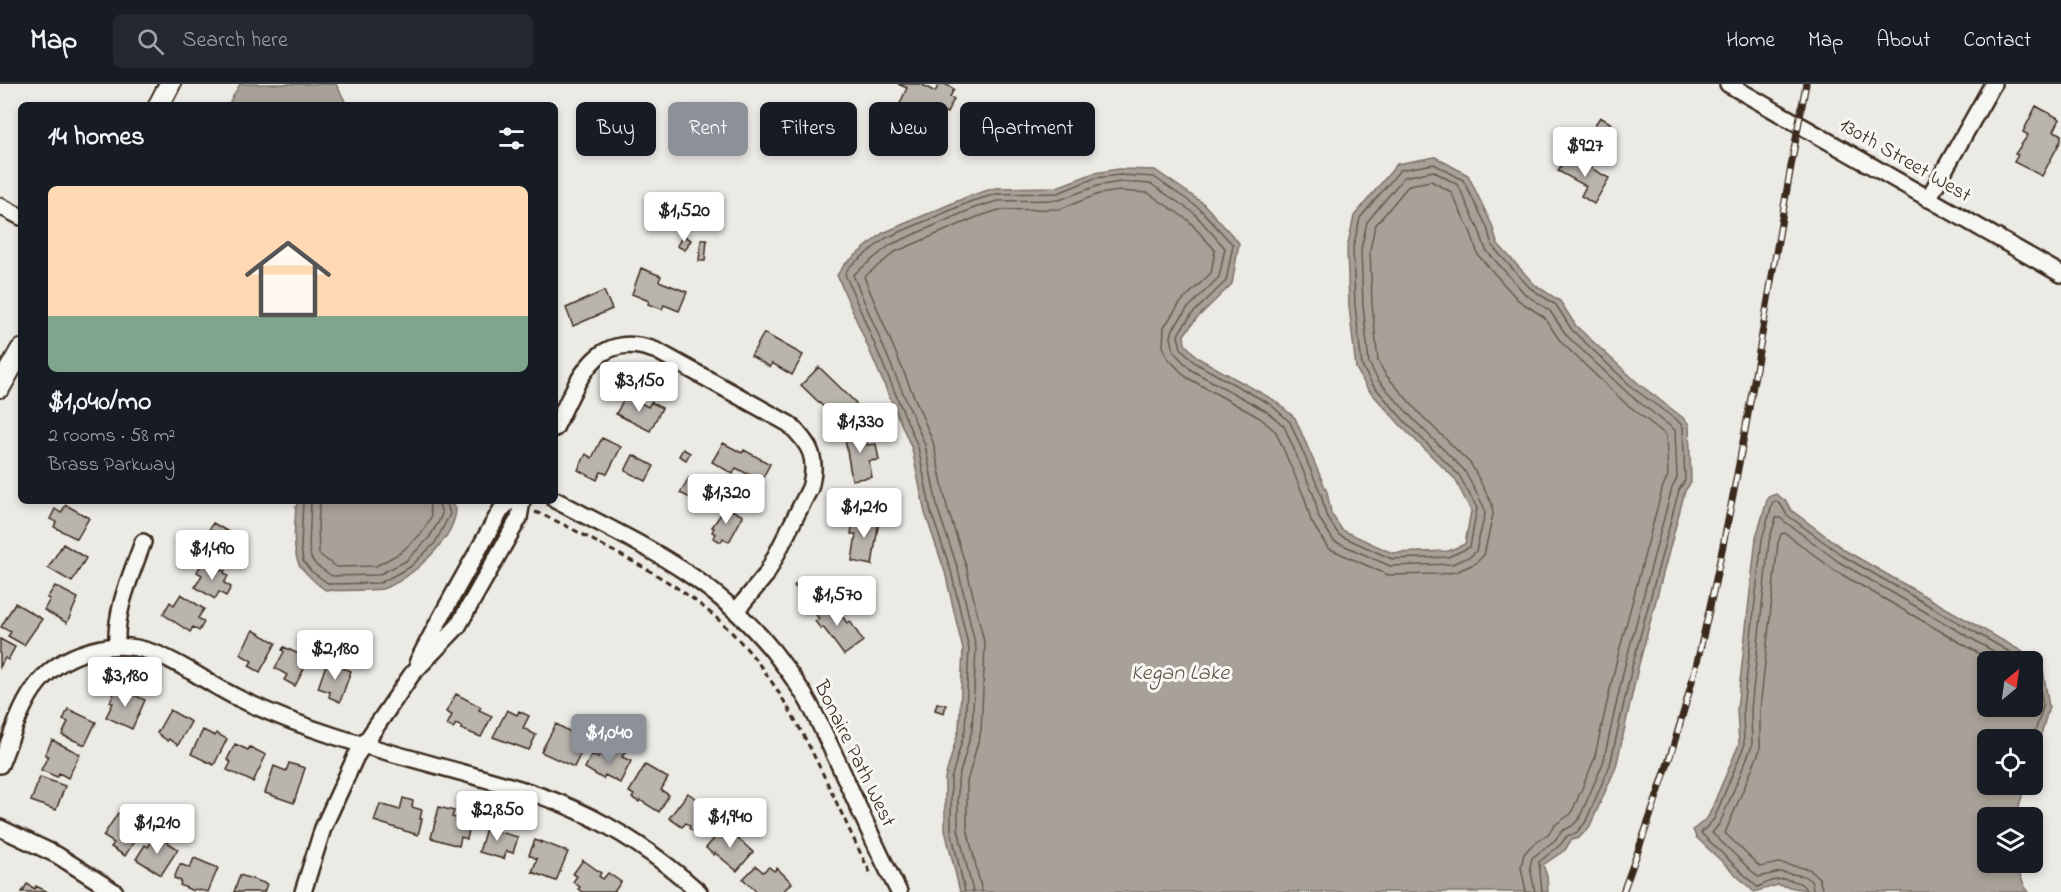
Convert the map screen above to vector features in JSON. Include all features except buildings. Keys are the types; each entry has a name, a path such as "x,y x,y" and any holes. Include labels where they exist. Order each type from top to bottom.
{"main road":[{"path":"161,102 171,84"},
{"path":"0,387 18,355"}],"street":[{"name":"130th Street West","path":"1728,84 2061,274"},
{"path":"1928,199 1993,84"},
{"path":"0,206 18,215"},
{"path":"558,422 582,375 590,365 605,351 625,344 641,345 657,351 789,424 797,432 812,453 814,473 810,488 766,575 736,610"},
{"name":"Bonaire Path West","path":"558,502 661,555 692,574 736,610 787,669 808,702 899,892"},
{"path":"303,892 323,828 338,791 370,732 412,674 441,616 501,510 516,504"},
{"path":"117,646 116,629 119,612 143,542"},
{"path":"0,765 22,706 41,679 78,655 117,646 134,648 164,656 225,692 296,723 563,804 598,821 654,854 699,892"},
{"path":"0,828 57,855 115,892"}],"path":[{"path":"520,504 656,573 686,593 724,624 746,648 786,704 875,882"}],"water":[{"path":"240,84 336,84 345,102 230,102"},
{"name":"Kegan Lake","path":"1435,157 1468,175 1492,225 1497,243 1535,285 1560,301 1576,326 1639,384 1689,424 1691,482 1685,491 1638,668 1616,767 1590,826 1579,838 1571,840 1565,850 1543,865 1547,876 1548,892 960,892 945,830 945,778 959,729 963,650 945,572 925,513 912,449 837,275 845,264 883,233 969,196 995,188 1057,187 1094,173 1119,169 1155,170 1203,203 1239,243 1232,284 1196,319 1184,335 1185,344 1198,358 1274,400 1295,418 1327,492 1331,513 1342,530 1392,553 1448,551 1465,544 1471,511 1455,479 1404,429 1367,388 1356,368 1349,306 1347,248 1354,216 1397,164"},
{"path":"1776,494 1786,501 1791,510 1846,551 2021,651 1977,651 1977,717 2043,717 2043,669 2049,707 2043,729 1977,729 1977,795 2022,795 2019,807 1977,807 1977,873 2019,873 2029,892 1816,892 1778,885 1754,892 1696,837 1693,830 1708,817 1739,744 1737,709 1756,538 1768,497"},
{"path":"297,504 452,504 456,508 454,520 440,545 418,568 405,577 382,589 326,590 302,569 298,562 294,535"}],"railway":[{"path":"1623,892 1674,745 1699,654 1730,512 1806,84"}]}
